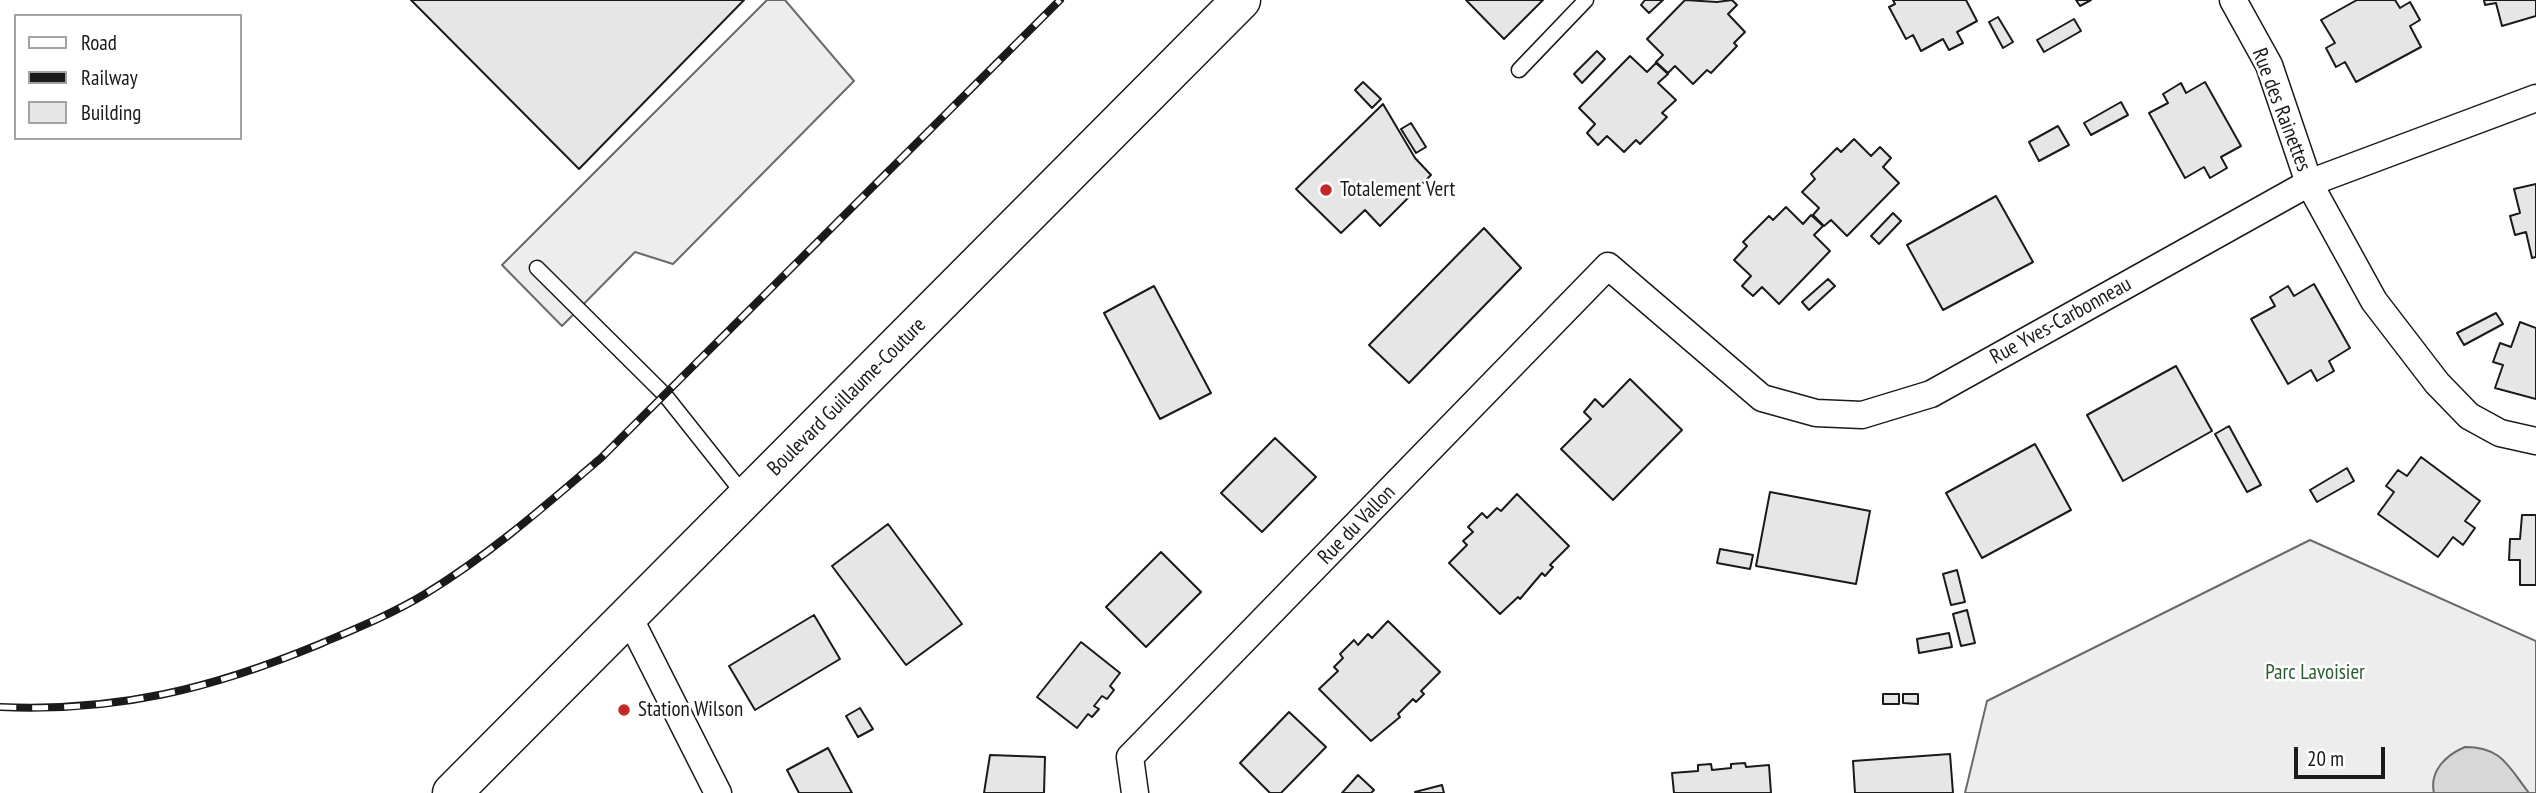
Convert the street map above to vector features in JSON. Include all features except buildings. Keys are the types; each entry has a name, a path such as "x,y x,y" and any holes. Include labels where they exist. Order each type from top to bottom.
{"main road":[{"name":"Boulevard Guillaume-Couture","path":"452,793 1241,0"}],"street":[{"name":"Rue des Rainettes","path":"2233,0 2269,65 2308,183 2374,301 2437,383 2469,416 2500,433 2536,441"},
{"name":"Rue Yves-Carbonneau","path":"1608,266 1762,398 1816,414 1862,415 1931,394 2308,183 2536,98"},
{"name":"Rue du Vallon","path":"1135,793 1130,757 1608,266"},
{"path":"629,617 718,793"}],"lane":[{"path":"1519,70 1586,0"},
{"path":"537,268 665,395 747,498"}],"shaded area":[{"path":"767,0 785,0 854,81 673,264 635,252 562,326 502,265"},
{"name":"Parc Lavoisier","path":"2310,540 2536,641 2536,793 1965,793 1987,701"},
{"path":"2465,747 2488,750 2496,754 2529,793 2434,793 2434,778 2440,765 2451,754"}],"railway":[{"path":"0,707 43,708 124,701 241,674 347,633 400,608 449,579 516,529 601,458 1060,0"}],"place":[{"name":"Totalement Vert","path":"1326,190"},
{"name":"Station Wilson","path":"624,710"}]}
